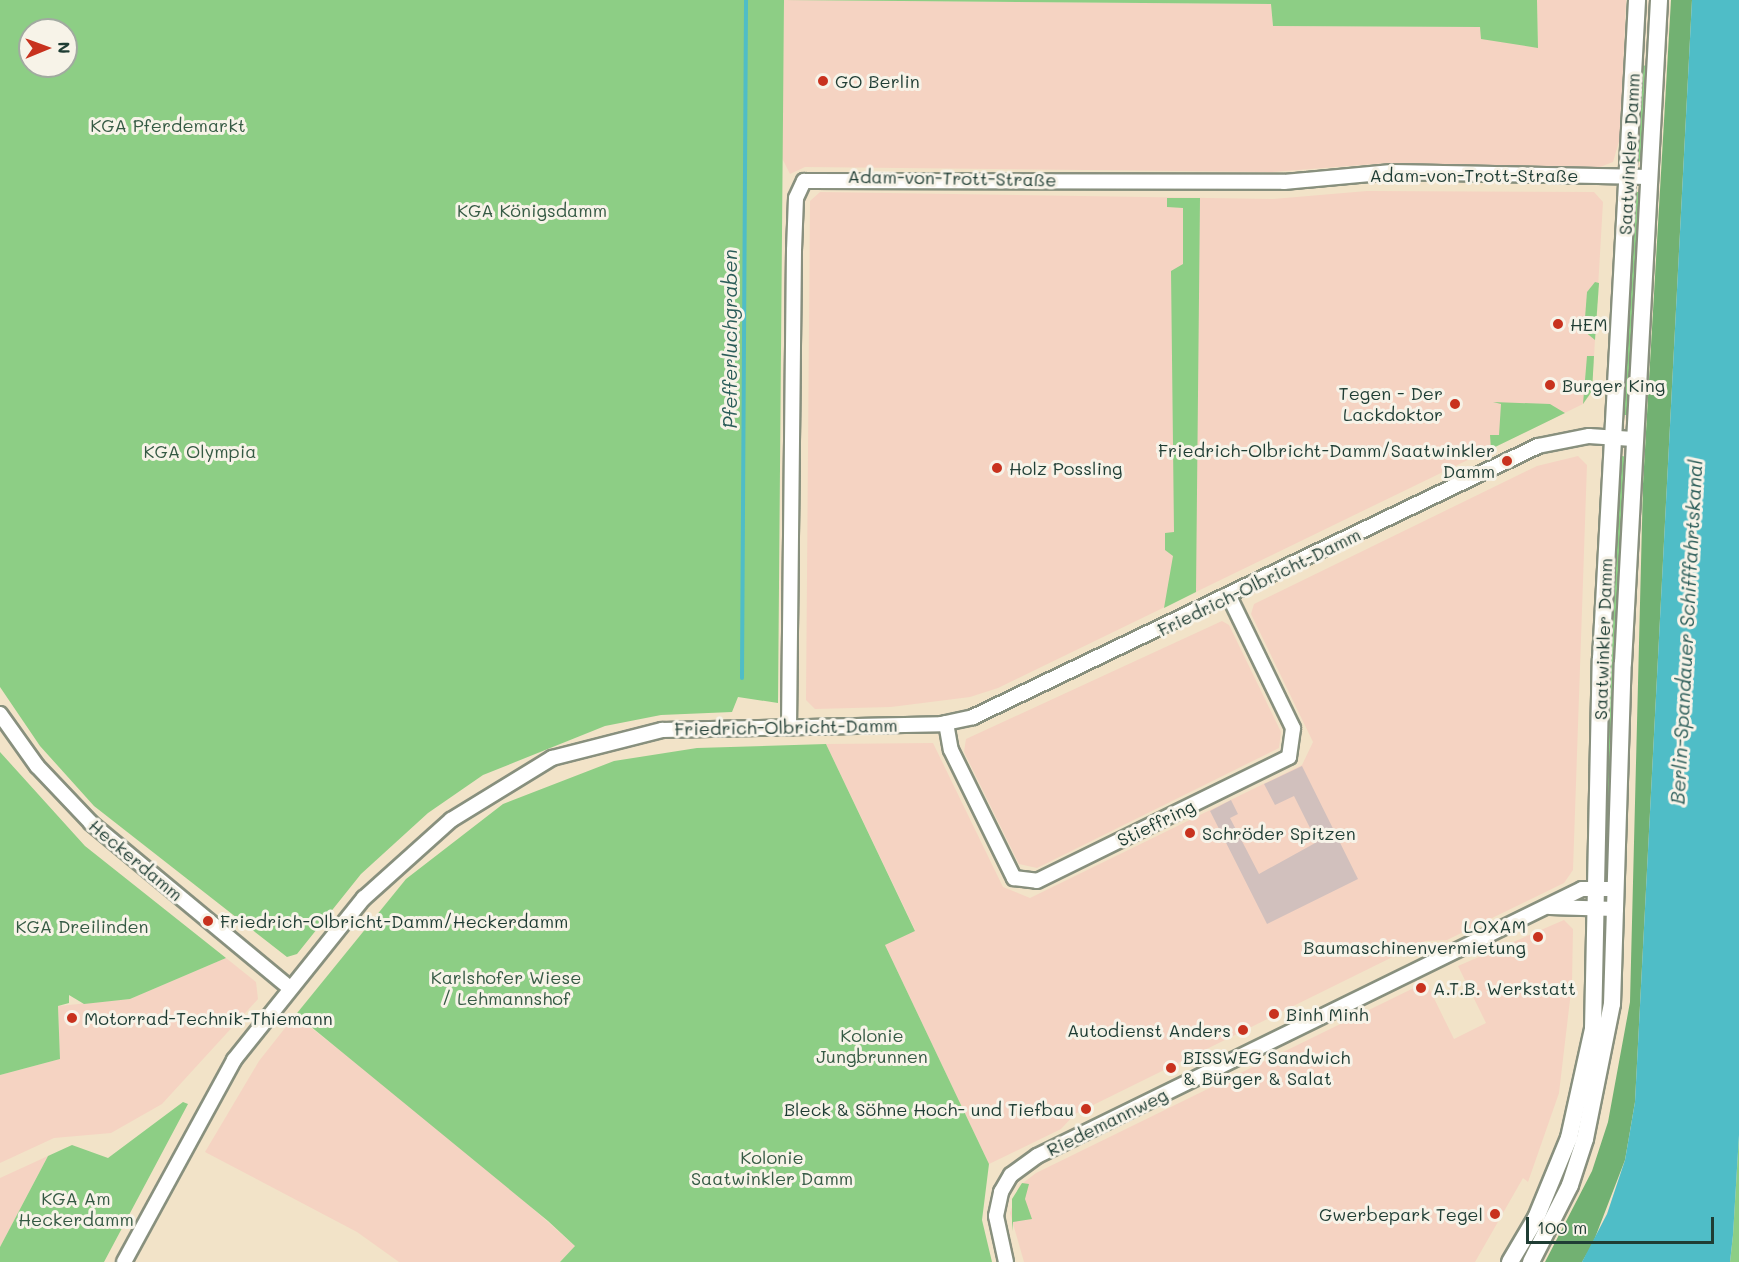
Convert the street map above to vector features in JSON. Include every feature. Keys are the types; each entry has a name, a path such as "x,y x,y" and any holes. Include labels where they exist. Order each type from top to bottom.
{"main road":[{"name":"Saatwinkler Damm","path":"1510,1262 1554,1180 1578,1110 1593,1029 1613,438 1637,0"},
{"name":"Saatwinkler Damm","path":"1531,1262 1570,1185 1594,1108 1612,1004 1633,439 1659,0"}],"street":[{"name":"Adam-von-Trott-Straße","path":"789,728 794,250 796,198 804,181 1284,182 1392,172 1649,177"},
{"name":"Friedrich-Olbricht-Damm","path":"124,1262 214,1093 290,988 402,860 451,820 552,758 662,730 946,723 1014,701 1538,446 1563,439 1633,439"},
{"name":"Stieffring","path":"946,723 951,750 1014,878 1037,881 1289,757 1293,728 1229,596"},
{"name":"Heckerdamm","path":"0,714 37,766 91,823 290,988"},
{"name":"Riedemannweg","path":"1006,1262 996,1216 1001,1192 1011,1175 1037,1156 1582,889 1616,890"},
{"name":"Riedemannweg","path":"1547,907 1616,909"}],"shaded area":[{"path":"784,0 1272,4 1273,26 1480,27 1538,47 1537,0 1626,0 1620,138 1613,162 1600,167 1388,163 1272,172 805,167 790,174 782,158"},
{"path":"1367,191 1594,192 1603,202 1592,391 1583,404 998,688 970,697 891,707 815,709 806,700 810,201 820,192 1273,199"},
{"path":"1578,456 1587,465 1573,870 1564,883 1447,940 1425,941 1075,1114 1061,1129 989,1164 885,945 915,930 826,744 933,743 1003,887 1030,898 1302,765 1313,742 1251,614 1254,604 1537,466"},
{"path":"1222,621 1229,625 1281,732 1279,748 1037,868 1019,864 964,752 966,739"},
{"path":"1302,766 1358,879 1267,924 1210,811 1231,800 1238,814 1230,818 1259,874 1317,842 1294,796 1275,805 1264,784"},
{"path":"1564,920 1573,929 1572,983 1559,1093 1528,1182 1523,1178 1475,1262 1024,1262 1010,1213 1019,1186 1036,1173 1426,982 1454,1039 1486,1023 1458,966"},
{"path":"226,958 256,982 258,999 162,1104 111,1133 54,1138 0,1163 0,1075 60,1059 58,1006 130,999"},
{"path":"301,1020 455,1140 575,1246 560,1262 399,1262 357,1232 205,1152 259,1061 289,1023"},
{"path":"48,1156 0,1247 0,1178"}],"green space":[{"path":"0,0 784,0 778,703 738,697 732,712 661,715 605,726 483,775 428,813 361,874 297,954 287,957 94,806 40,746 0,687"},
{"path":"784,0 1537,0 1538,48 1481,39 1480,27 1273,26 1271,4"},
{"path":"1671,0 1692,0 1635,1102 1625,1160 1593,1243 1582,1262 1545,1262 1592,1171 1608,1122 1630,1002 1643,484"},
{"path":"1649,65 1644,162 1635,161 1641,66"},
{"path":"1634,192 1639,192 1629,415 1620,415"},
{"path":"1167,198 1200,198 1196,592 1164,608 1173,556 1165,550 1165,533 1174,532 1171,271 1183,264 1183,208 1167,207"},
{"path":"1595,282 1599,283 1595,340 1584,331 1587,292"},
{"path":"1587,356 1594,356 1592,391 1583,404"},
{"path":"1493,402 1550,404 1565,413 1491,449 1490,435 1499,435 1501,404"},
{"path":"1617,455 1627,457 1612,878 1603,878"},
{"name":"Karlshofer Wiese / Lehmannshof","path":"826,744 915,931 885,945 989,1164 982,1220 992,1262 560,1262 575,1246 548,1221 304,1021 289,1023 406,879 503,804 614,761 697,748"},
{"name":"KGA Dreilinden","path":"0,752 85,846 226,958 130,999 84,1004 69,995 69,1003 58,1006 60,1059 0,1075"},
{"name":"KGA Am Heckerdamm","path":"183,1102 188,1104 104,1262 0,1262 0,1247 48,1156 72,1145 108,1158"},
{"path":"1739,1135 1739,1262 1730,1262 1733,1235"},
{"path":"1022,1183 1029,1184 1025,1199 1032,1219 1013,1222 1012,1231 1012,1199"}],"water":[{"name":"Berlin-Spandauer Schifffahrtskanal","path":"1692,0 1739,0 1739,1135 1733,1235 1730,1262 1582,1262 1607,1214 1625,1160 1635,1102"}],"waterway":[{"name":"Pfefferluchgraben","path":"742,678 746,0"}],"place":[{"name":"GO Berlin","path":"823,81"},
{"name":"HEM","path":"1558,324"},
{"name":"Burger King","path":"1550,385"},
{"name":"Tegen - Der Lackdoktor","path":"1455,404"},
{"name":"Friedrich-Olbricht-Damm/Saatwinkler Damm","path":"1507,461"},
{"name":"Holz Possling","path":"997,468"},
{"name":"Schröder Spitzen","path":"1190,833"},
{"name":"Friedrich-Olbricht-Damm/Heckerdamm","path":"208,921"},
{"name":"LOXAM Baumaschinenvermietung","path":"1538,937"},
{"name":"A.T.B. Werkstatt","path":"1421,988"},
{"name":"Binh Minh","path":"1274,1014"},
{"name":"Motorrad-Technik-Thiemann","path":"72,1018"},
{"name":"Autodienst Anders","path":"1243,1030"},
{"name":"BISSWEG Sandwich & Bürger & Salat","path":"1171,1068"},
{"name":"Bleck & Söhne Hoch- und Tiefbau","path":"1086,1109"},
{"name":"Gwerbepark Tegel","path":"1495,1214"}],"park label":[{"name":"KGA Pferdemarkt","path":"168,125"},
{"name":"KGA Königsdamm","path":"532,210"},
{"name":"KGA Olympia","path":"200,451"},
{"name":"Kolonie Jungbrunnen","path":"872,1046"},
{"name":"Kolonie Saatwinkler Damm","path":"772,1168"}]}
